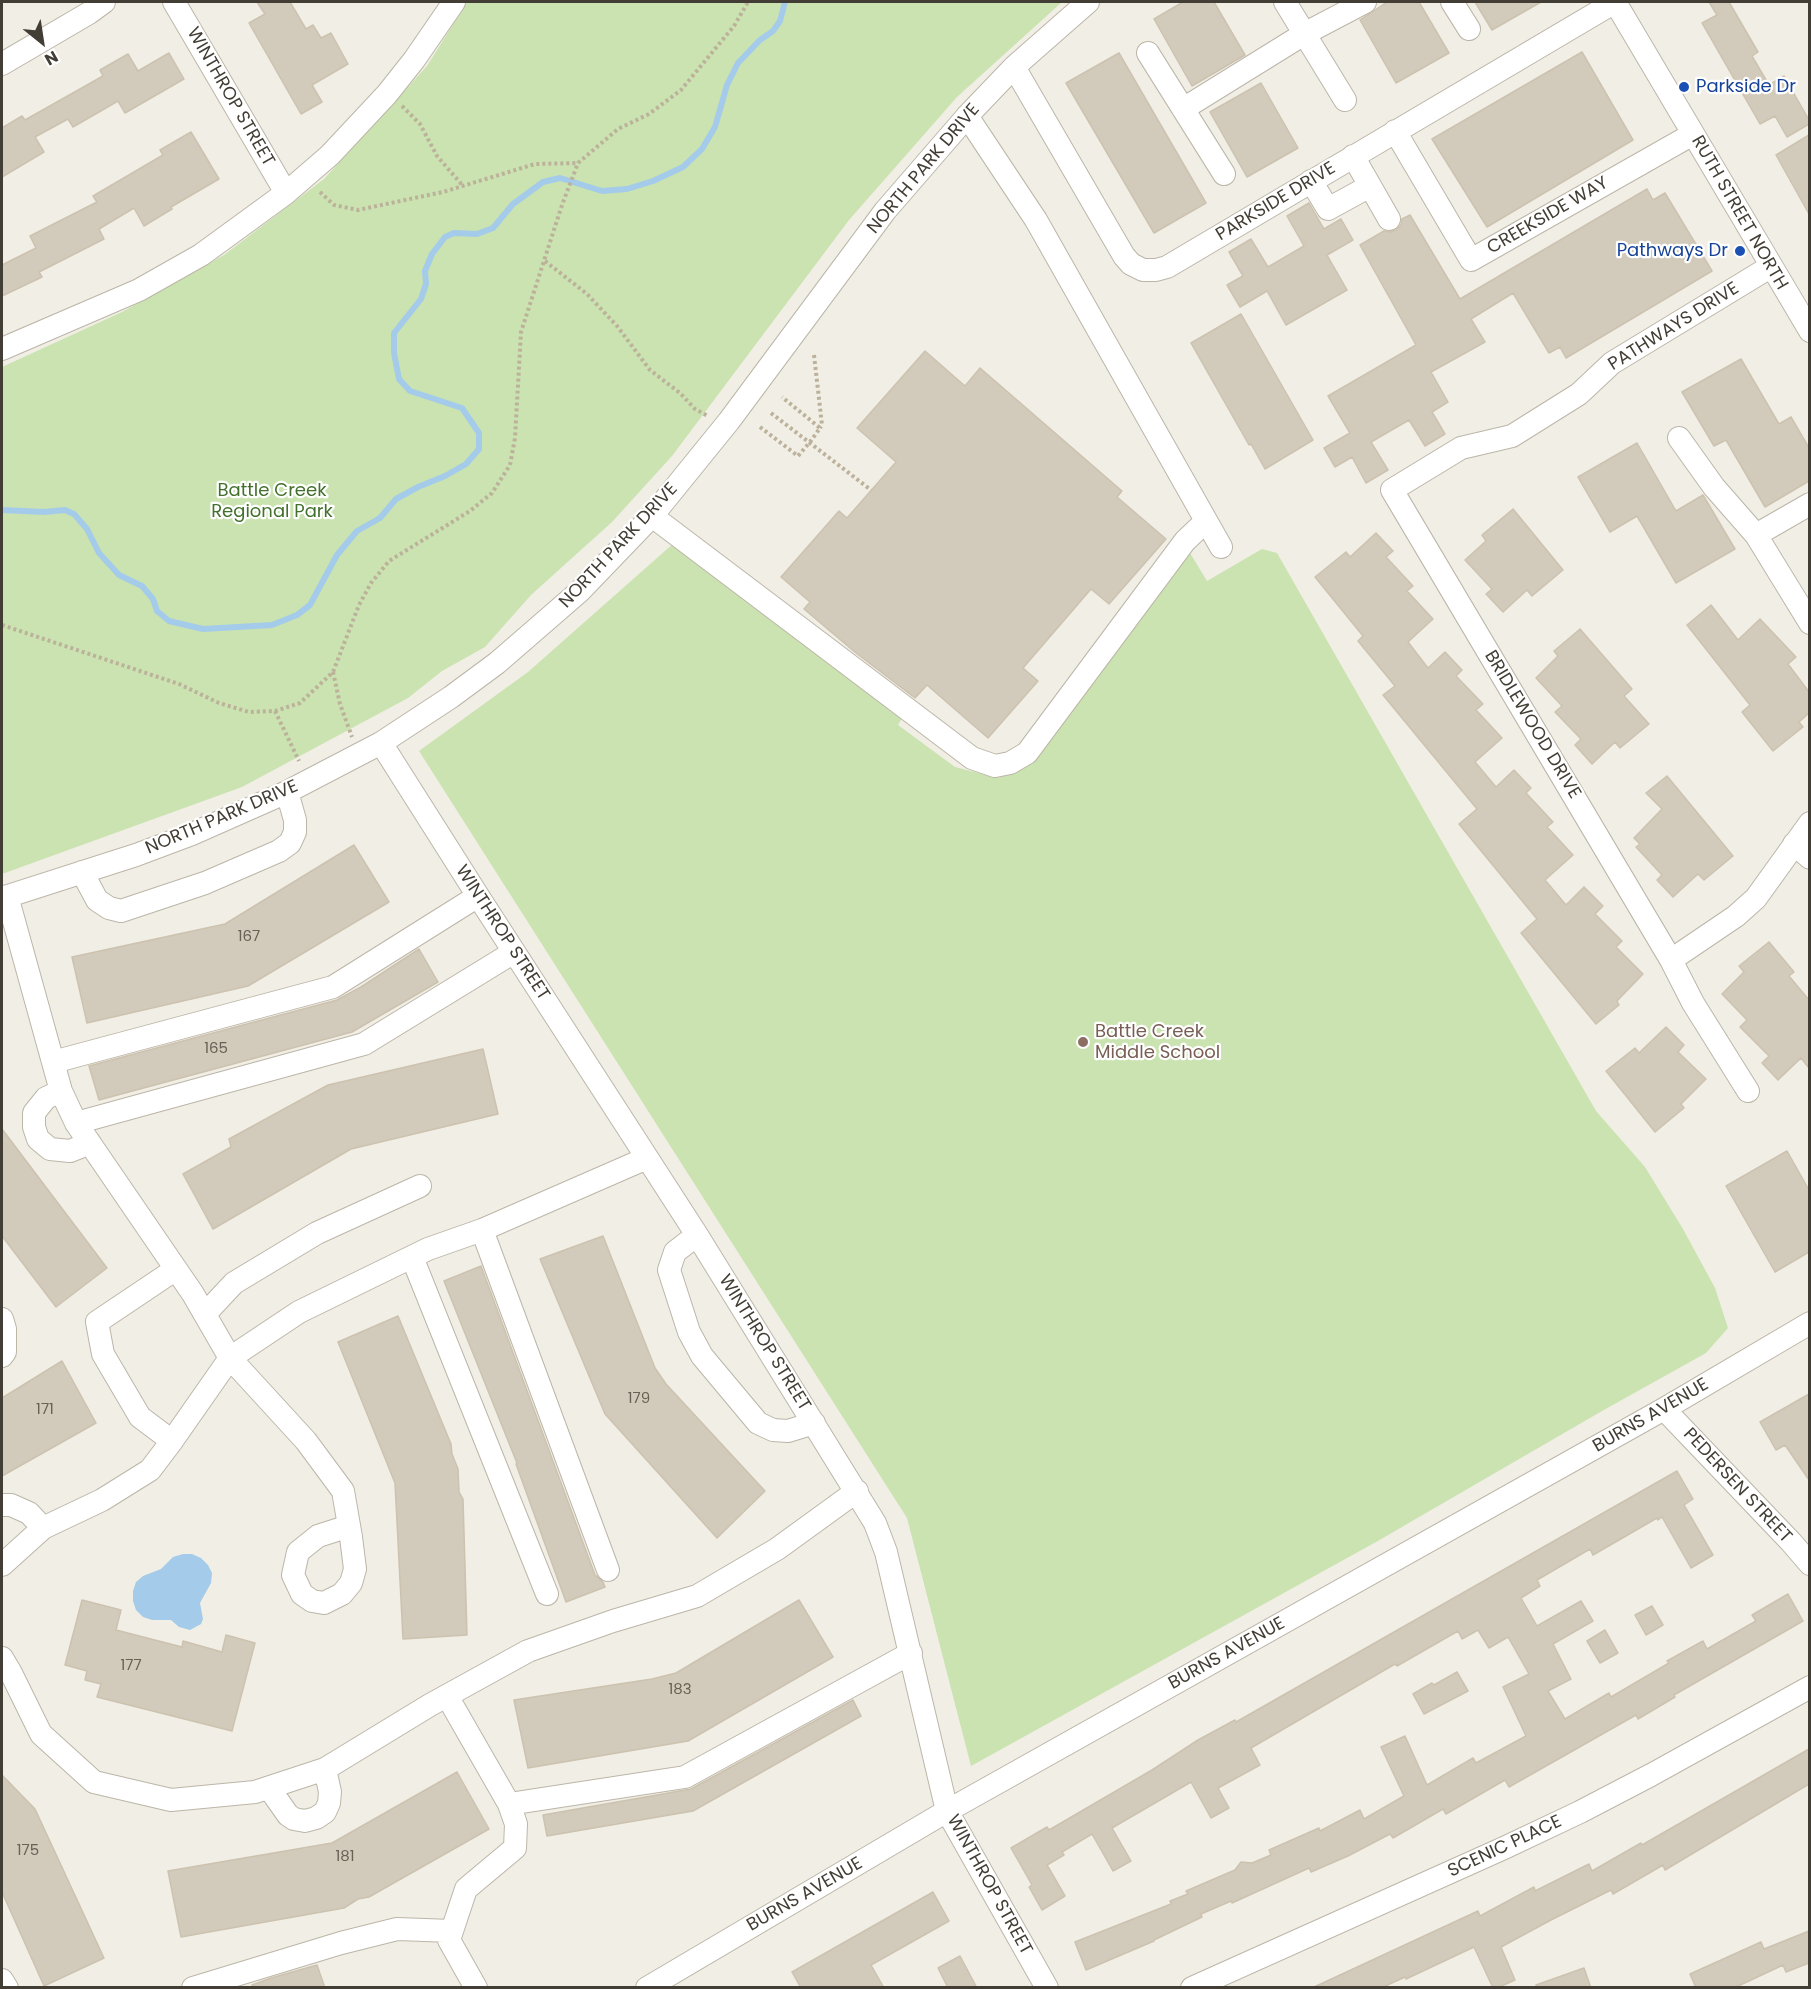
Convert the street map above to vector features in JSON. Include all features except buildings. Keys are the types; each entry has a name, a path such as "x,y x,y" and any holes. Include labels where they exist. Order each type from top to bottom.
{"street":[{"path":"2,64 104,2"},
{"name":"WINTHROP STREET","path":"174,2 286,193"},
{"path":"2,349 139,290 201,255 286,193 330,155 387,94 414,60 454,2"},
{"name":"NORTH PARK DRIVE","path":"4,898 192,834 311,781 381,743 451,697 531,634 580,591 652,516 729,421 885,211 967,116 1014,66 1088,2"},
{"path":"1285,2 1345,100"},
{"path":"1183,110 1304,34 1365,2"},
{"path":"1452,2 1470,29"},
{"name":"PARKSIDE DRIVE","path":"1014,66 1124,256 1131,264 1143,270 1156,270 1167,267 1615,2"},
{"name":"RUTH STREET NORTH","path":"1615,2 1809,332"},
{"path":"1148,53 1224,174"},
{"path":"967,116 1036,220 1221,547"},
{"name":"CREEKSIDE WAY","path":"1395,131 1471,260 1692,134"},
{"path":"1353,156 1389,219"},
{"path":"1311,181 1328,209 1370,186"},
{"name":"PATHWAYS DRIVE","path":"1392,490 1461,448 1512,435 1579,394 1612,363 1770,267"},
{"path":"1679,438 1714,487 1756,535 1809,623"},
{"name":"BRIDLEWOOD DRIVE","path":"1392,490 1671,960 1693,1003 1748,1090"},
{"path":"1756,535 1809,504"},
{"path":"652,516 972,758 995,766 1010,764 1027,753 1185,541 1206,521"},
{"name":"WINTHROP STREET","path":"381,743 697,1235 875,1523 886,1552 947,1811 1047,1988"},
{"path":"82,872 97,900 109,908 122,911 205,883 290,843 296,832 296,820 287,792"},
{"path":"1671,960 1736,916 1756,898 1775,874 1802,851 1809,823"},
{"path":"54,1062 333,987 478,896"},
{"path":"4,898 61,1091 76,1123 176,1269 230,1358 306,1441 343,1491 349,1526"},
{"path":"76,1123 364,1044 514,952"},
{"path":"61,1091 46,1098 34,1113 34,1127 38,1139 50,1149 70,1151 90,1143"},
{"path":"2,1565 43,1528 102,1500 150,1470 230,1358 299,1312 428,1249 482,1230 647,1158"},
{"path":"205,1314 234,1283 243,1277 317,1233 420,1186"},
{"path":"482,1230 608,1570"},
{"path":"697,1235 675,1252 669,1270 689,1332 702,1356 758,1423 773,1430 788,1431 814,1423"},
{"path":"412,1257 547,1594"},
{"path":"172,1442 140,1417 103,1354 97,1322 176,1269"},
{"path":"2,1318 6,1329 5,1353 2,1356"},
{"name":"BURNS AVENUE","path":"647,1988 668,1981 947,1811 1664,1409 1809,1323"},
{"name":"PEDERSEN STREET","path":"1664,1409 1791,1542 1809,1564"},
{"path":"2,1658 41,1734 94,1782 171,1800 255,1792 325,1769 447,1696 528,1651 697,1596 777,1549 857,1491"},
{"path":"2,1505 11,1505 29,1513 43,1528"},
{"path":"509,1804 685,1777 911,1653"},
{"name":"SCENIC PLACE","path":"1192,1988 1580,1812 1809,1687"},
{"path":"447,1696 509,1804 516,1824 515,1848 466,1889 449,1940 476,1988"},
{"path":"269,1788 288,1815 294,1819 305,1821 316,1818 325,1812 330,1803 325,1769"},
{"path":"193,1988 341,1943 397,1929 452,1931"},
{"path":"2,1980 7,1988"}],"path":[{"path":"2,625 179,684 219,704 249,712 275,711 300,703 333,672 359,605 370,584 389,561 471,511 492,493 510,465 515,438 521,332 578,163 618,129 649,114 681,90 734,26 748,2"},
{"path":"387,94 420,124 437,156 463,186"},
{"path":"318,190 334,205 358,210 443,192 535,164 578,163"},
{"path":"545,261 594,302 617,326 650,370 680,393 695,409 709,417"},
{"path":"760,427 798,456 810,442 822,425 814,355"},
{"path":"782,397 820,428"},
{"path":"771,413 872,490"},
{"path":"333,672 340,704 351,736"},
{"path":"275,711 311,781"}],"green space":[{"name":"Battle Creek Regional Park","path":"467,2 1062,2 957,97 849,220 672,456 612,522 531,595 485,647 442,671 408,698 242,787 2,874 2,367 122,312 224,255 324,179 427,66"},
{"name":"Battle Creek Middle School","path":"674,543 903,716 898,725 955,767 998,778 1024,768 1190,553 1207,581 1262,549 1277,553 1596,1111 1645,1167 1683,1229 1715,1288 1728,1328 1706,1353 1376,1542 971,1766 907,1518 419,751 528,672"}],"water":[{"path":"192,1554 201,1558 212,1573 211,1583 200,1603 203,1619 201,1624 190,1630 179,1627 171,1620 152,1620 143,1617 136,1610 133,1601 136,1582 143,1576 161,1569 173,1557"}],"waterway":[{"path":"2,510 44,512 65,510 74,514 87,529 99,553 119,575 142,586 153,599 157,611 169,621 203,629 272,625 297,615 310,605 337,555 357,531 380,518 396,499 466,464 479,449 479,433 462,408 410,391 399,379 394,353 394,333 421,299 426,284 425,271 432,254 445,237 454,233 477,234 493,228 513,204 543,182 560,178 602,191 627,189 653,181 683,167 702,149 715,127 727,85 738,63 760,40 773,31 780,21 785,2"}],"place":[{"name":"Parkside Dr","path":"1684,87"},
{"name":"Pathways Dr","path":"1740,251"},
{"name":"Battle Creek Middle School","path":"1083,1042"}]}
